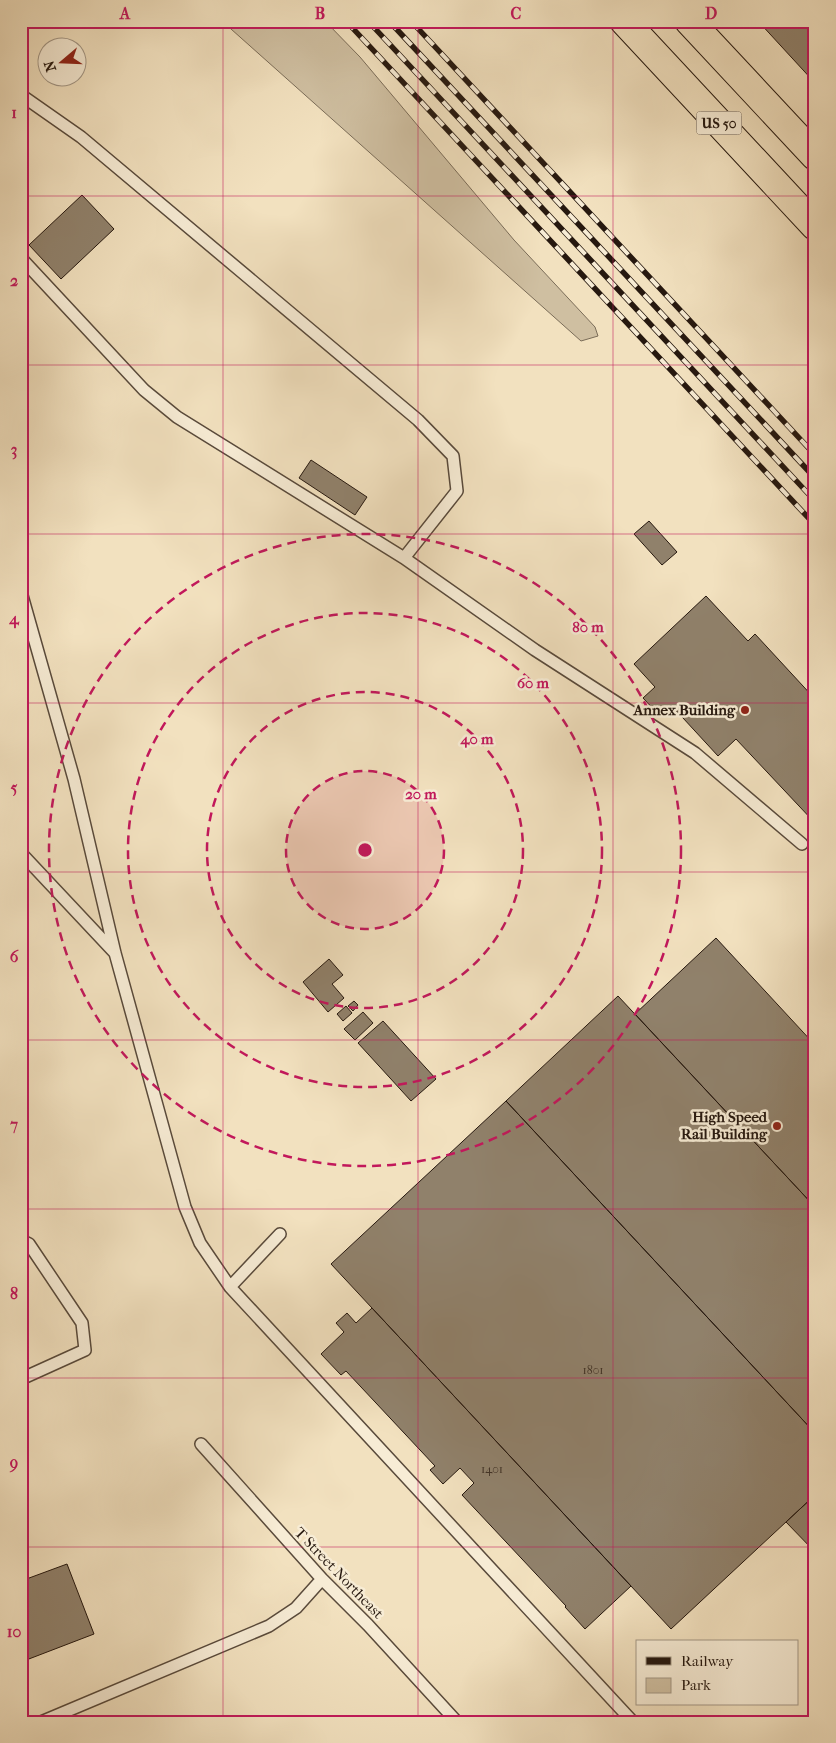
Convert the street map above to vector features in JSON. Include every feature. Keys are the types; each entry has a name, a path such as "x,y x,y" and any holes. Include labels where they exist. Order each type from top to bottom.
{"highway":[{"name":"US 50","path":"624,21 815,226"},
{"path":"689,21 815,156"}],"lane":[{"path":"21,94 89,144 418,420 453,456 458,491 404,558"},
{"path":"21,258 144,390 177,417 404,558 535,650 695,754 802,844"},
{"path":"21,592 74,778 115,953 185,1207 200,1243 230,1287 633,1722"},
{"path":"21,853 115,953"},
{"path":"230,1287 280,1234"},
{"path":"21,1240 29,1244 82,1323 85,1350 21,1379"},
{"name":"T Street Northeast","path":"201,1444 322,1579 368,1625 454,1721"},
{"path":"41,1722 269,1626 296,1608 322,1579"}],"green space":[{"path":"222,21 325,21 360,57 514,240 595,327 598,336 581,341"}],"building":[{"path":"758,21 815,21 815,83"},
{"path":"82,195 114,229 61,279 29,245"},
{"path":"311,460 367,497 355,515 299,478"},
{"path":"649,521 677,552 662,565 634,534"},
{"name":"Annex Building","path":"706,596 748,641 755,634 815,699 815,823 736,739 718,756 671,705 660,716 643,698 655,687 634,664"},
{"name":"High Speed Rail Building","path":"716,938 815,1045 815,1207 635,1014"},
{"path":"329,959 343,975 332,984 344,998 328,1012 303,982"},
{"path":"618,996 815,1207 815,1433 506,1101"},
{"path":"354,1001 358,1005 353,1011 348,1006"},
{"path":"346,1006 352,1013 343,1021 337,1014"},
{"path":"363,1012 373,1023 355,1040 344,1029"},
{"path":"383,1021 436,1079 411,1101 358,1043"},
{"path":"506,1101 815,1433 815,1495 671,1629 331,1264"},
{"path":"372,1308 631,1586 585,1629 566,1606 462,1495 474,1483 460,1468 443,1484 430,1470 435,1466 346,1371 341,1375 321,1354 344,1332 336,1323 347,1313 356,1323"},
{"path":"815,1495 815,1552 786,1522"},
{"path":"67,1564 94,1634 21,1662 21,1581"}],"railway":[{"path":"346,21 815,525"},
{"path":"368,21 815,501"},
{"path":"389,21 815,478"},
{"path":"411,21 815,455"}],"place":[{"name":"Annex Building","path":"745,710"},
{"name":"High Speed Rail Building","path":"777,1126"}]}
